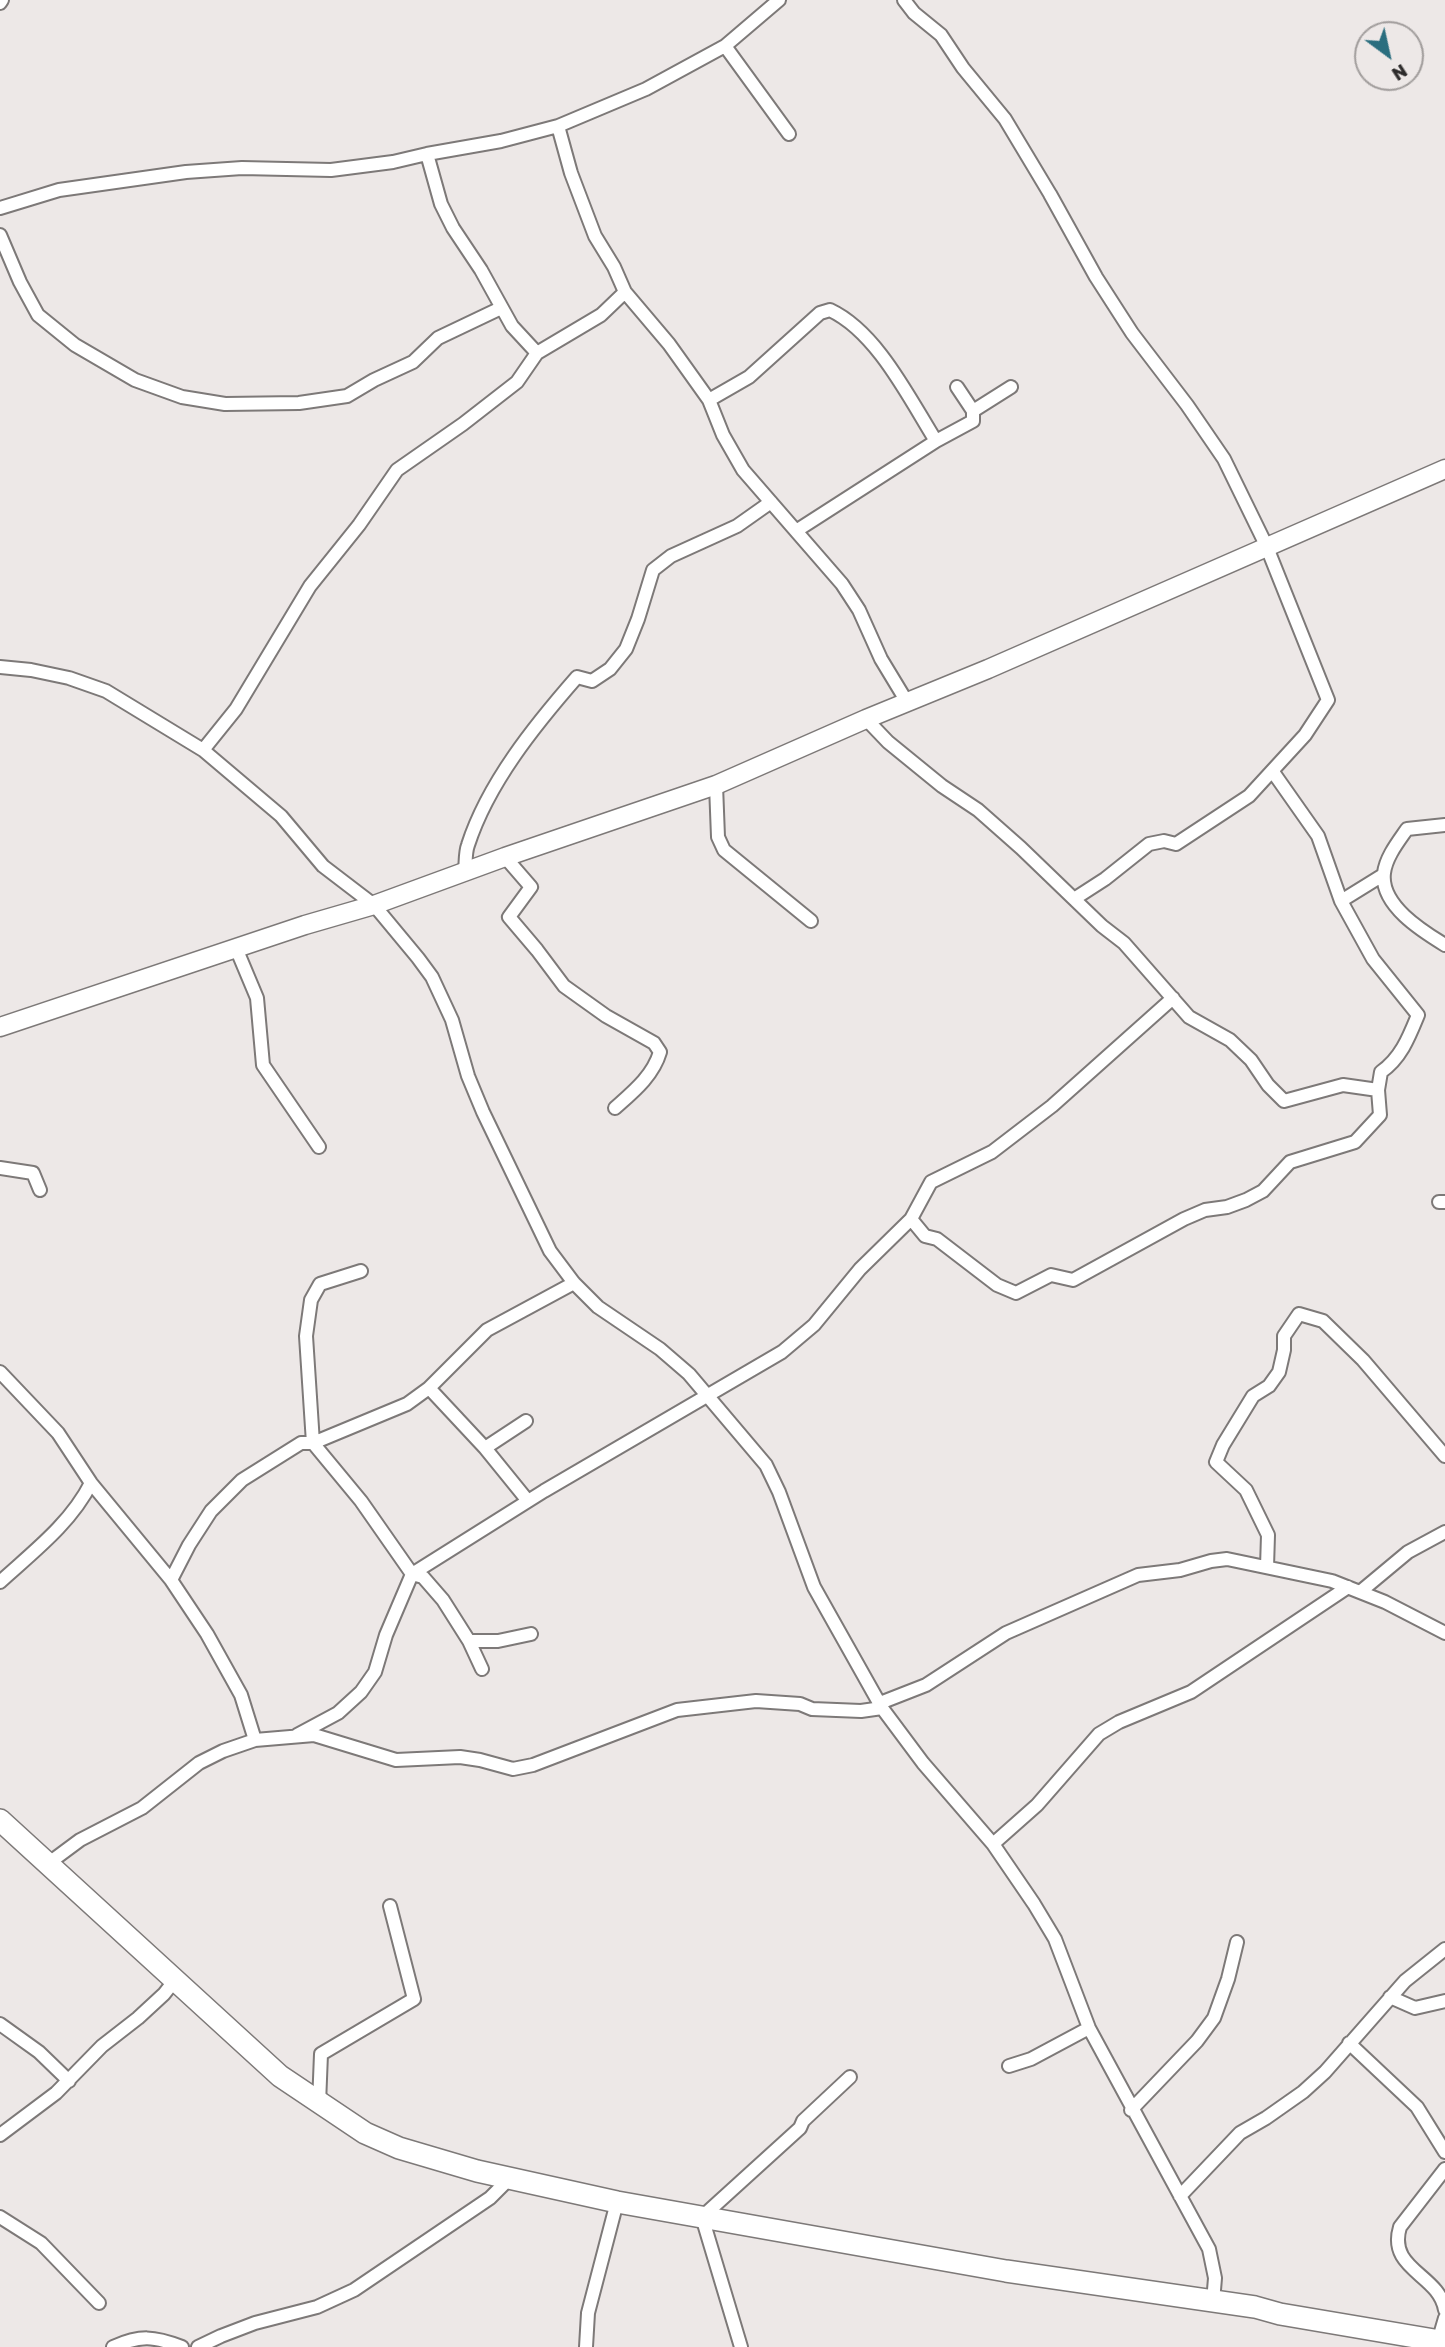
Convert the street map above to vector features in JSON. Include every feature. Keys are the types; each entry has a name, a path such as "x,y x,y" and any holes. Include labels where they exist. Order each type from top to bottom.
{"main road":[{"path":"0,1027 373,905 716,785 1038,648 1266,545 1445,469"},
{"path":"0,1820 280,2076 365,2133 399,2148 506,2177 617,2202 1006,2271 1255,2307 1280,2314 1442,2342"},
{"path":"1006,2271 1034,2284 1211,2314 1280,2314"}],"street":[{"path":"0,206 59,190 186,172 242,168 331,170 393,162 501,141 558,126 646,89 725,46 779,0"},
{"path":"904,0 914,13 941,35 963,68 1004,119 1132,334 1187,405 1224,459 1266,545 1328,700 1305,735 1249,796 1176,844 1164,841 1149,844 1105,879 1074,899"},
{"path":"725,46 789,134"},
{"path":"558,126 571,173 596,236 625,292 669,344 709,400 723,435 743,470 842,584 859,610 881,659 907,702"},
{"path":"427,154 441,204 512,326 537,353"},
{"path":"0,235 20,282 38,315 75,345 135,380 182,397 225,404 299,403 347,396 413,362 438,338 501,308"},
{"path":"203,750 236,709 310,586 359,525 397,470 517,382 537,353 601,315 625,292"},
{"path":"709,400 749,377 820,313 830,310 839,314 868,340 895,376 936,441"},
{"path":"796,531 936,441 973,421 973,411 957,387"},
{"path":"973,411 1011,387"},
{"path":"465,871 467,846 492,792 545,714 577,677 592,681 610,668 625,649 638,619 653,570 671,556 737,526 771,502"},
{"path":"0,667 69,678 106,691 203,750 281,816 323,866 373,905 432,977 452,1020 468,1076 483,1112 550,1251 574,1283 598,1307 660,1349 689,1374 766,1465 779,1492 814,1587 881,1706 923,1763 993,1844 1055,1939 1089,2028 1131,2110 1209,2249 1215,2278 1213,2302"},
{"path":"866,719 888,742 942,786 978,810 1124,943 1189,1017 1230,1040 1251,1060 1268,1085 1284,1101 1343,1085 1378,1090"},
{"path":"911,1219 925,1236 937,1239 997,1285 1016,1293 1051,1275 1073,1280 1184,1219 1205,1210 1227,1207 1246,1200 1263,1191 1290,1162 1355,1142 1380,1115 1378,1090 1381,1072 1394,1063 1418,1015 1373,959 1341,901 1318,836 1273,772"},
{"path":"716,785 718,837 724,850 811,921"},
{"path":"1445,825 1407,829 1387,862 1383,875 1386,891 1397,909 1445,945"},
{"path":"505,857 531,887 509,916 564,986 606,1016 653,1043 660,1052 656,1065 615,1108"},
{"path":"1341,901 1383,875"},
{"path":"236,948 257,998 263,1065 319,1147"},
{"path":"294,1736 338,1713 368,1682 375,1672 390,1625 412,1574 528,1501 782,1352 814,1325 860,1269 911,1219 931,1182 992,1152 1052,1106 1173,998"},
{"path":"0,1168 33,1173 40,1190"},
{"path":"361,1271 320,1284 312,1300 306,1336 313,1443 361,1501 412,1574 423,1577 443,1600 469,1641 482,1669"},
{"path":"171,1580 211,1511 242,1480 301,1443 313,1443 407,1404 429,1388 487,1331 574,1283"},
{"path":"1267,1567 1268,1535 1247,1490 1216,1462 1223,1444 1253,1396 1269,1386 1279,1372 1284,1336 1299,1314 1324,1321 1363,1360 1445,1456"},
{"path":"0,1372 58,1433 91,1483 171,1580 207,1634 241,1695 255,1740"},
{"path":"429,1388 485,1448 528,1501"},
{"path":"485,1448 526,1421"},
{"path":"0,1582 60,1527 82,1501 91,1483"},
{"path":"993,1844 1037,1805 1099,1734 1119,1722 1191,1692 1408,1552 1445,1532"},
{"path":"49,1863 80,1840 142,1808 199,1763 255,1740 314,1735 396,1760 460,1757 513,1769 533,1765 677,1710 756,1701 800,1704 812,1709 861,1711 881,1706 926,1685 1006,1633 1138,1575 1181,1570 1211,1561 1227,1559 1332,1581 1445,1633"},
{"path":"469,1641 498,1641 531,1634"},
{"path":"319,2104 321,2054 414,1998 390,1906"},
{"path":"1131,2110 1197,2041 1214,2018 1228,1979 1237,1942"},
{"path":"1180,2196 1240,2133 1303,2092 1325,2072 1405,1981 1445,1949"},
{"path":"0,2135 56,2094 102,2046 155,2002 175,1980"},
{"path":"1390,1997 1415,2008 1445,2001"},
{"path":"0,2024 30,2045 69,2081"},
{"path":"1009,2066 1031,2059 1089,2028"},
{"path":"1349,2043 1417,2107 1445,2151"},
{"path":"741,2347 702,2217 800,2129 803,2121 850,2077"},
{"path":"1445,2169 1400,2227 1397,2247 1401,2257 1441,2297 1445,2310"},
{"path":"198,2347 255,2323 317,2306 354,2290 490,2198 503,2185 506,2177"},
{"path":"586,2347 588,2313 617,2202"},
{"path":"0,2217 41,2243 99,2303"},
{"path":"1442,2342 1445,2318"},
{"path":"113,2347 133,2338 155,2338 182,2347"}]}
